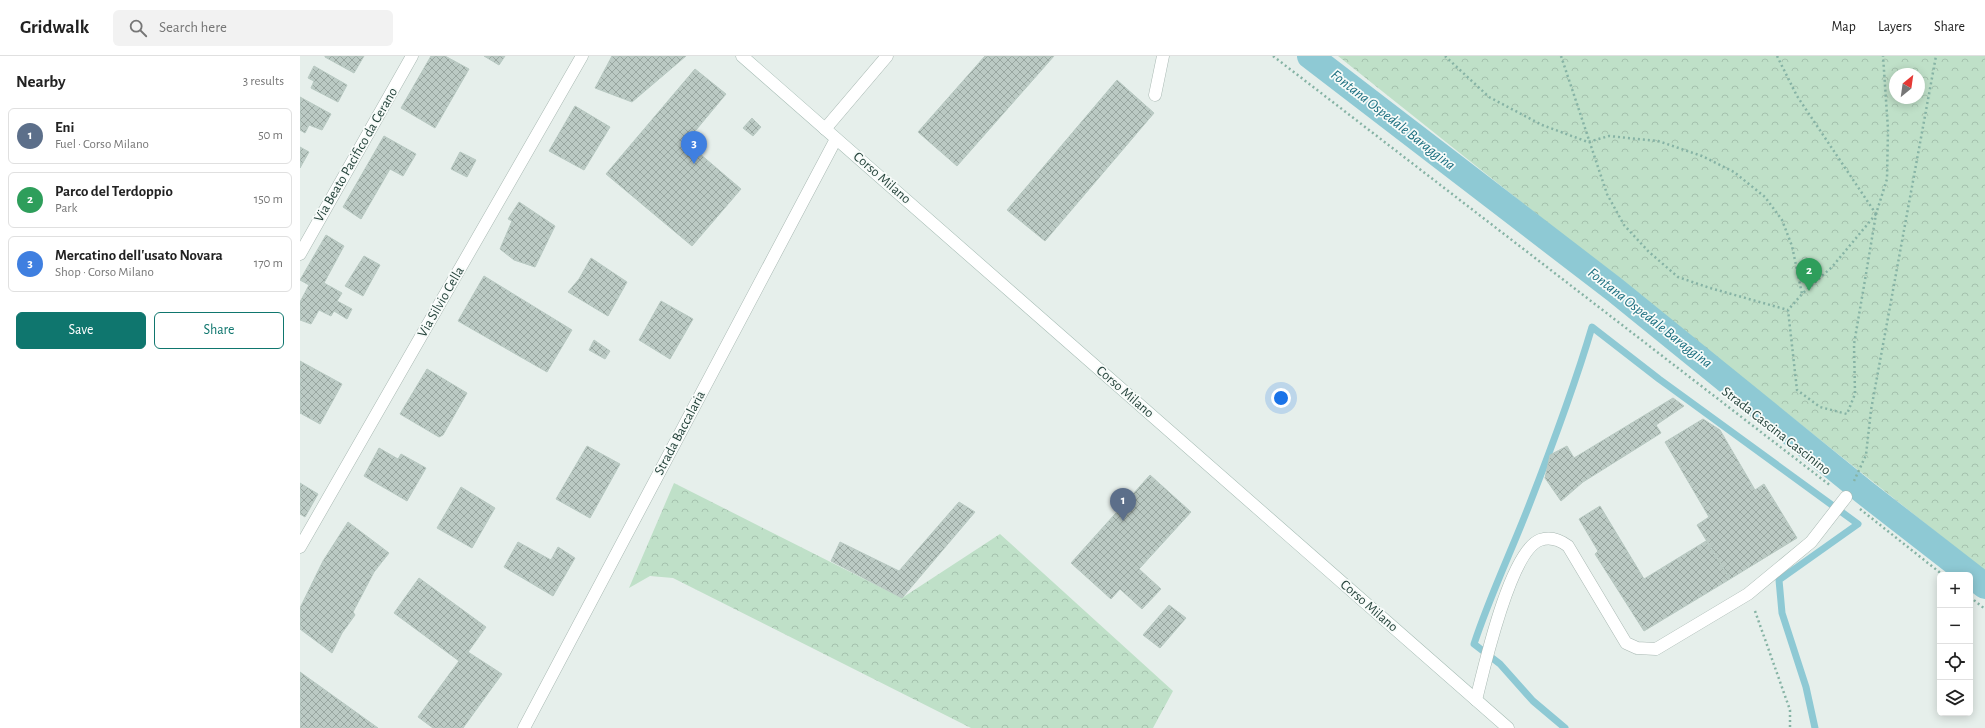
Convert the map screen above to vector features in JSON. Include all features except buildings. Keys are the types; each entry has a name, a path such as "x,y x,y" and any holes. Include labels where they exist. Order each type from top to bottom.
{"street":[{"name":"Via Beato Pacifico da Cerano","path":"300,254 412,56"},
{"name":"Via Silvio Cella","path":"300,547 582,56"},
{"name":"Corso Milano","path":"742,56 1508,728"},
{"path":"825,129 887,56"},
{"path":"1155,95 1163,56"},
{"name":"Strada Baccalaria","path":"524,728 836,139"},
{"path":"1476,700 1505,596 1522,558 1529,548 1539,540 1549,538 1559,540 1568,546 1626,643 1637,648 1656,649 1748,594 1810,542 1845,499"}],"path":[{"name":"Strada Cascina Cascinino","path":"1273,56 1939,572"},
{"path":"1446,56 1489,97 1542,125 1588,142 1609,136 1658,141 1702,156 1734,172 1764,196 1782,220 1792,246 1802,294"},
{"path":"1561,56 1588,142 1607,194 1624,224 1648,252 1678,277 1710,288 1788,310"},
{"path":"1778,56 1797,96 1876,214"},
{"path":"1876,214 1832,267 1802,294 1788,310 1797,390 1820,407 1847,414 1855,394 1854,344 1876,214 1887,179 1888,128 1883,56"},
{"path":"1860,469 1866,454 1871,410 1936,56"},
{"path":"1748,594 1790,710 1790,728"},
{"path":"1973,599 1985,609"}],"green space":[{"path":"1338,56 1985,56 1985,571"},
{"path":"674,483 902,598 1000,534 1173,691 1153,728 971,728 673,578 650,576 629,588"}],"waterway":[{"name":"Fontana Ospedale Baraggina","path":"1310,56 1615,290 1864,492 1985,586"},
{"name":"Fontana Ospedale Baraggina","path":"1565,728 1533,701 1500,664 1474,644 1486,610 1554,441 1578,373 1592,327 1659,379 1858,524 1779,580 1782,613 1806,687 1815,728"}],"place":[{"name":"Mercatino dell'usato Novara","path":"694,164"},
{"name":"Parco del Terdoppio","path":"1809,291"},
{"name":"Eni","path":"1123,521"}]}
